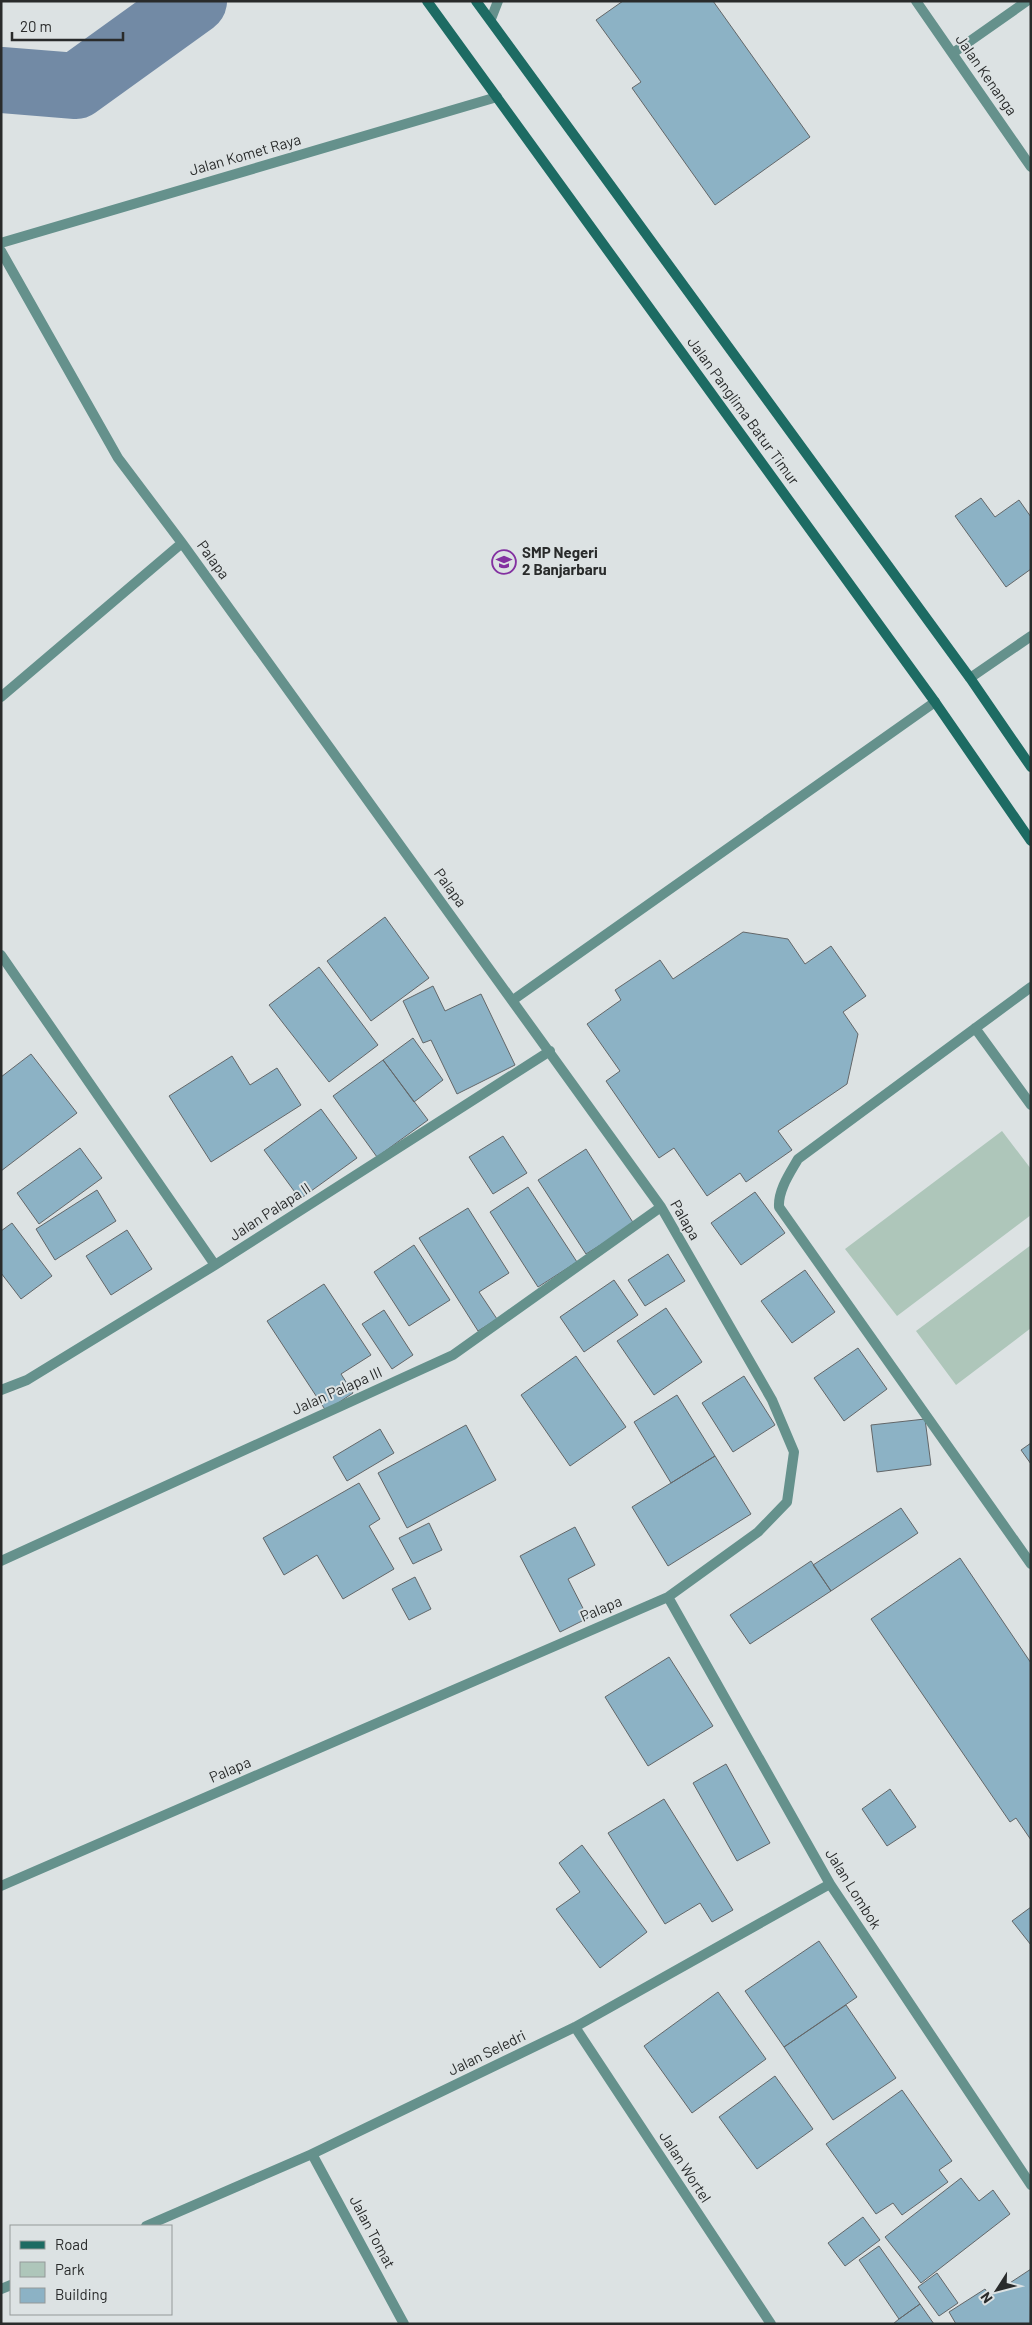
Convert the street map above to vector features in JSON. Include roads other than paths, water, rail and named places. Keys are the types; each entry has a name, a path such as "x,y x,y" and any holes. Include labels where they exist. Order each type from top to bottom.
{"main road":[{"name":"Jalan Panglima Batur Timur","path":"427,1 935,702 1031,840"},
{"name":"Jalan Panglima Batur Timur","path":"476,1 970,678 1031,767"}],"street":[{"path":"491,20 498,1"},
{"name":"Jalan Kenanga","path":"916,1 1031,167"},
{"path":"953,53 1027,1"},
{"name":"Jalan Komet Raya","path":"1,243 497,97"},
{"name":"Palapa","path":"1,252 118,458 182,543 661,1207 772,1400 794,1452 787,1502 758,1532 668,1597 1,1886"},
{"path":"1,697 182,543"},
{"path":"970,678 1031,636"},
{"path":"513,1000 935,702"},
{"path":"1,956 215,1265"},
{"path":"1031,987 798,1159 785,1183 779,1201 779,1207 1031,1564"},
{"path":"975,1028 1031,1105"},
{"name":"Jalan Palapa II","path":"1,1390 28,1380 215,1265 550,1051"},
{"name":"Jalan Palapa III","path":"1,1560 453,1355 661,1207"},
{"name":"Jalan Lombok","path":"668,1597 830,1884 1031,2185"},
{"name":"Jalan Seledri","path":"148,2225 312,2154 575,2027 830,1884"},
{"name":"Jalan Wortel","path":"575,2027 771,2324"},
{"name":"Jalan Tomat","path":"312,2154 404,2324"}],"waterway":[{"path":"1,80 76,86 194,1"}],"place":[{"name":"SMP Negeri 2 Banjarbaru","path":"504,562"}]}
